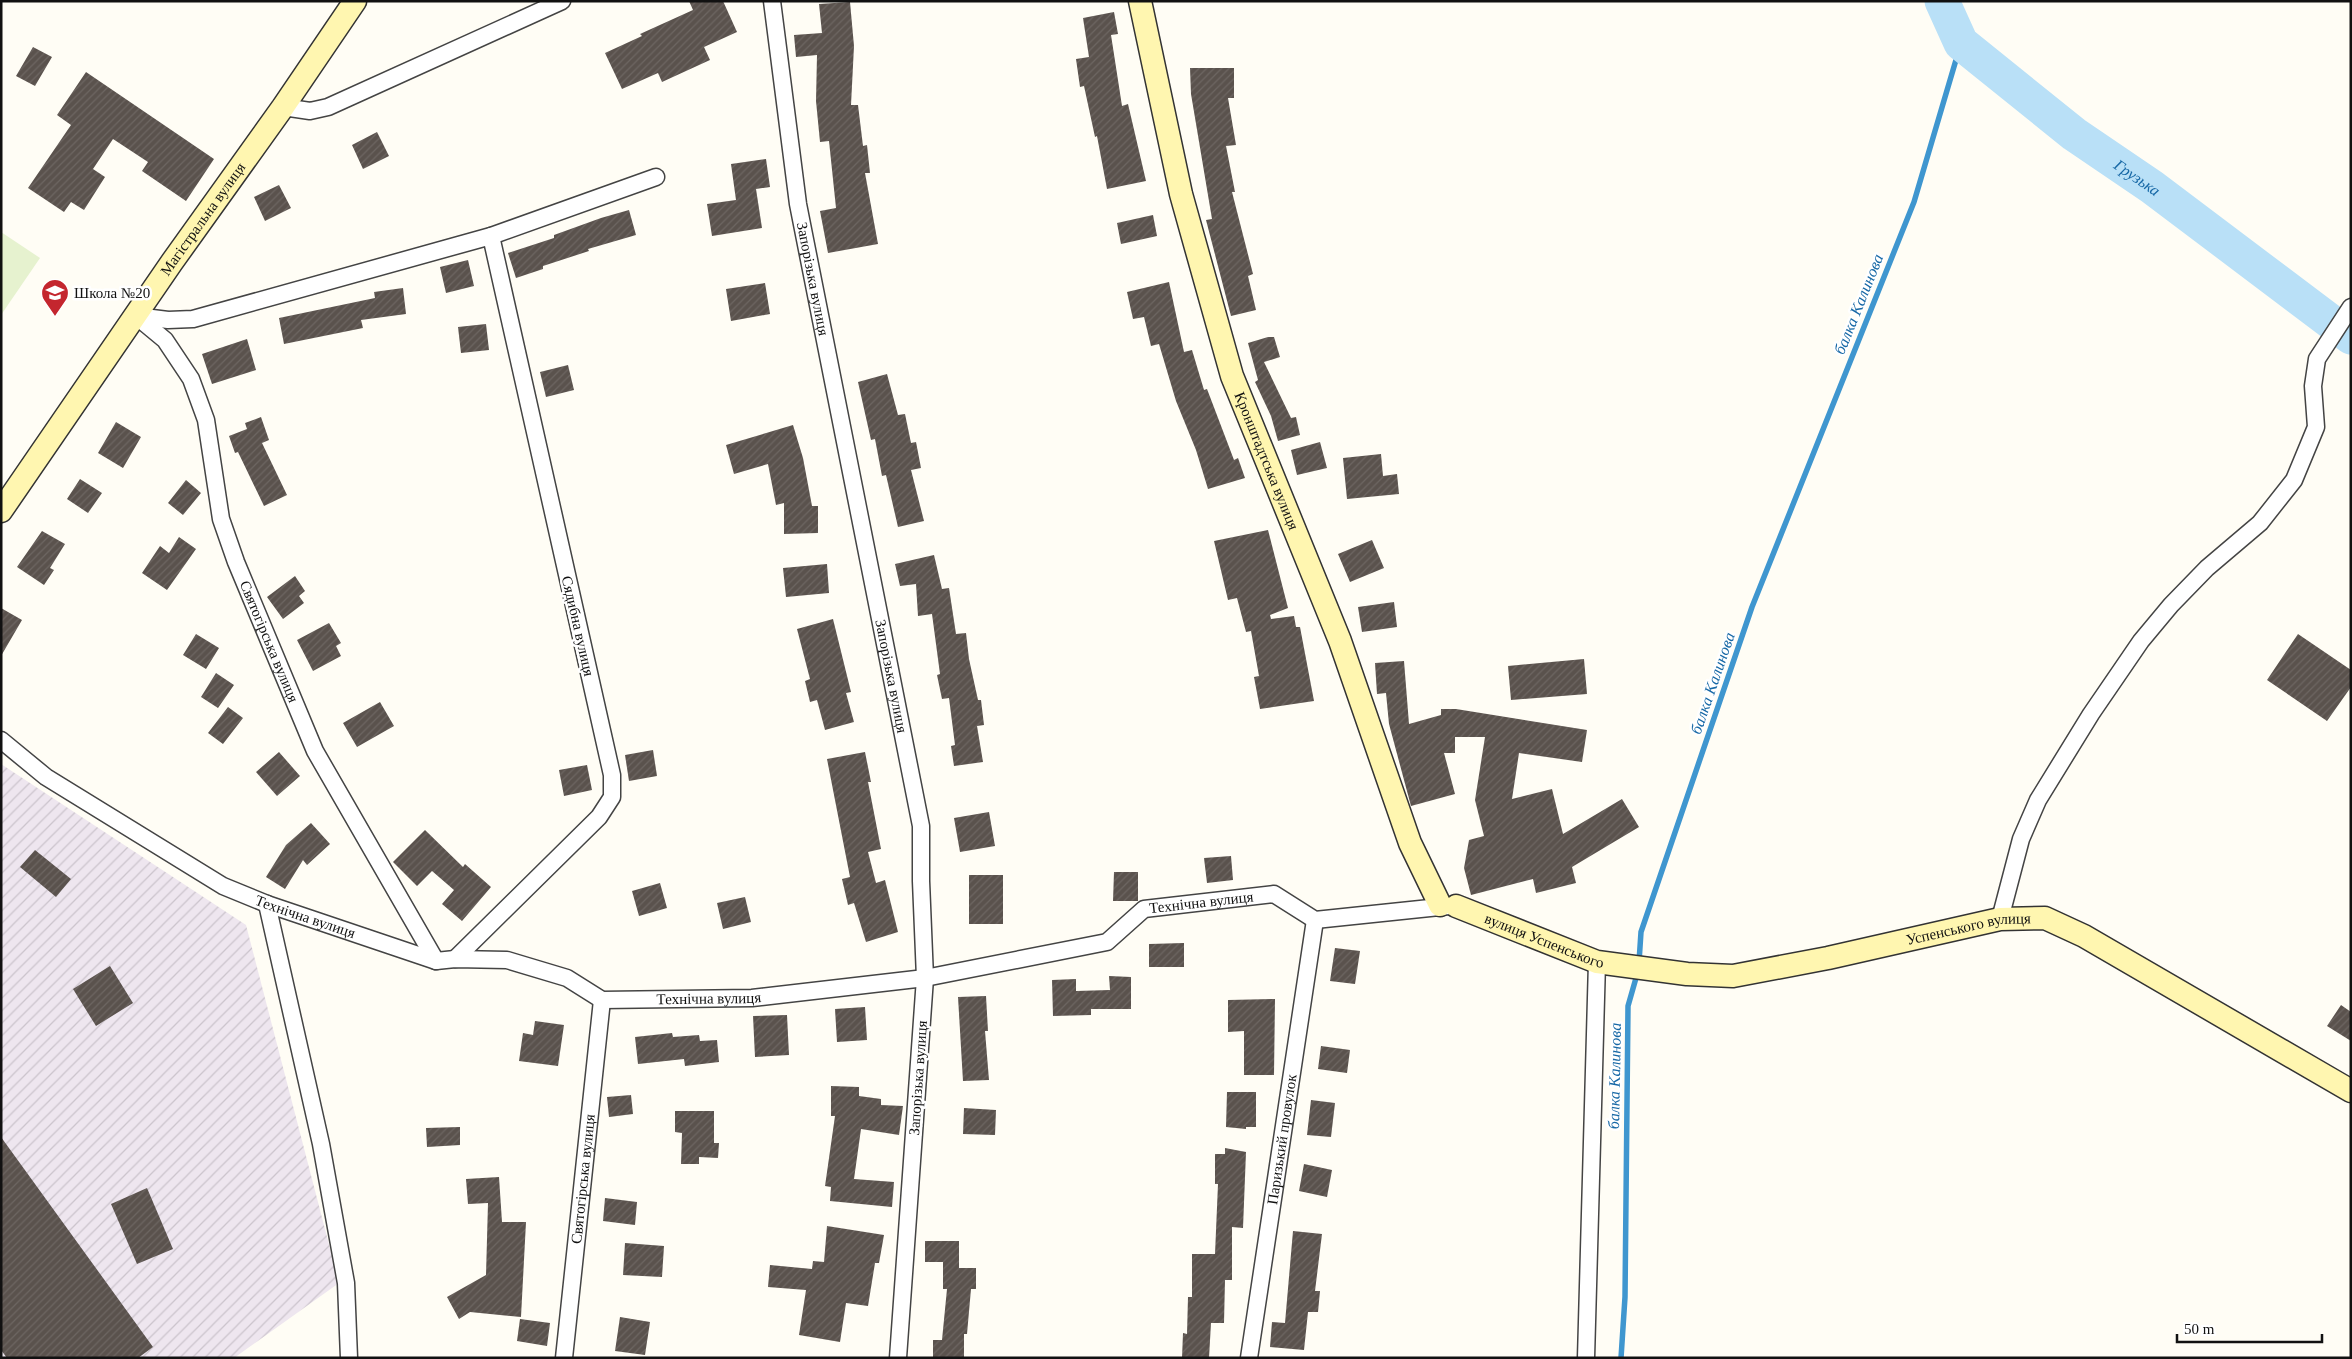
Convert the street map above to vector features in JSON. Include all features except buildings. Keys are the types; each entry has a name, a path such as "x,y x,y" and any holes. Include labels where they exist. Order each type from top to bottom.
{"street":[{"name":"Магістральна вулиця","path":"1,512 226,186 283,108 355,1"},
{"path":"283,108 310,111 328,107 562,1"},
{"name":"Запорізька вулиця","path":"772,1 798,204 921,826 920,881 925,978 898,1358"},
{"name":"Кронштадтська вулиця","path":"1140,1 1181,194 1232,376 1340,641 1410,843 1448,906"},
{"path":"136,316 168,320 193,319 491,236 656,177"},
{"name":"Сядибна вулиця","path":"455,959 598,816 612,797 612,775 491,236"},
{"path":"2000,919 2021,839 2031,815 2038,800 2091,714 2141,641 2171,605 2207,568 2260,523 2294,480 2316,426 2313,386 2317,359 2346,313"},
{"name":"Святогірська вулиця","path":"136,316 166,340 191,379 206,420 221,519 236,562 296,706 315,751 436,962"},
{"name":"Технічна вулиця","path":"1,740 54,782 223,886 267,904 436,962 455,959 507,960 567,978 602,1000 752,998 925,978 1107,942 1144,909 1274,894 1315,920"},
{"path":"267,904 321,1144 344,1273 349,1358"},
{"path":"1315,920 1448,906"},
{"name":"вулиця Успенського","path":"1448,906 1598,962 1636,966"},
{"name":"Успенського вулиця","path":"1636,966 1687,974 1733,976 1828,958 2000,919 2045,918 2084,936 2351,1091"},
{"name":"Паризький провулок","path":"1249,1358 1315,920"},
{"path":"1586,1358 1598,962"},
{"name":"Святогірська вулиця","path":"564,1358 602,1000"}],"shaded area":[{"path":"1,764 246,925 339,1283 234,1358 1,1358"}],"green space":[{"path":"1,232 40,258 1,315"}],"waterway":[{"name":"Грузька","path":"1942,1 1961,43 2074,134 2152,187 2351,337"},
{"name":"балка Калинова","path":"1639,962 1641,932 1752,607 1914,202 1961,43"},
{"name":"балка Калинова","path":"1621,1358 1625,1297 1628,1006 1638,971"}],"place":[{"name":"Школа №20","path":"55,317"}]}
